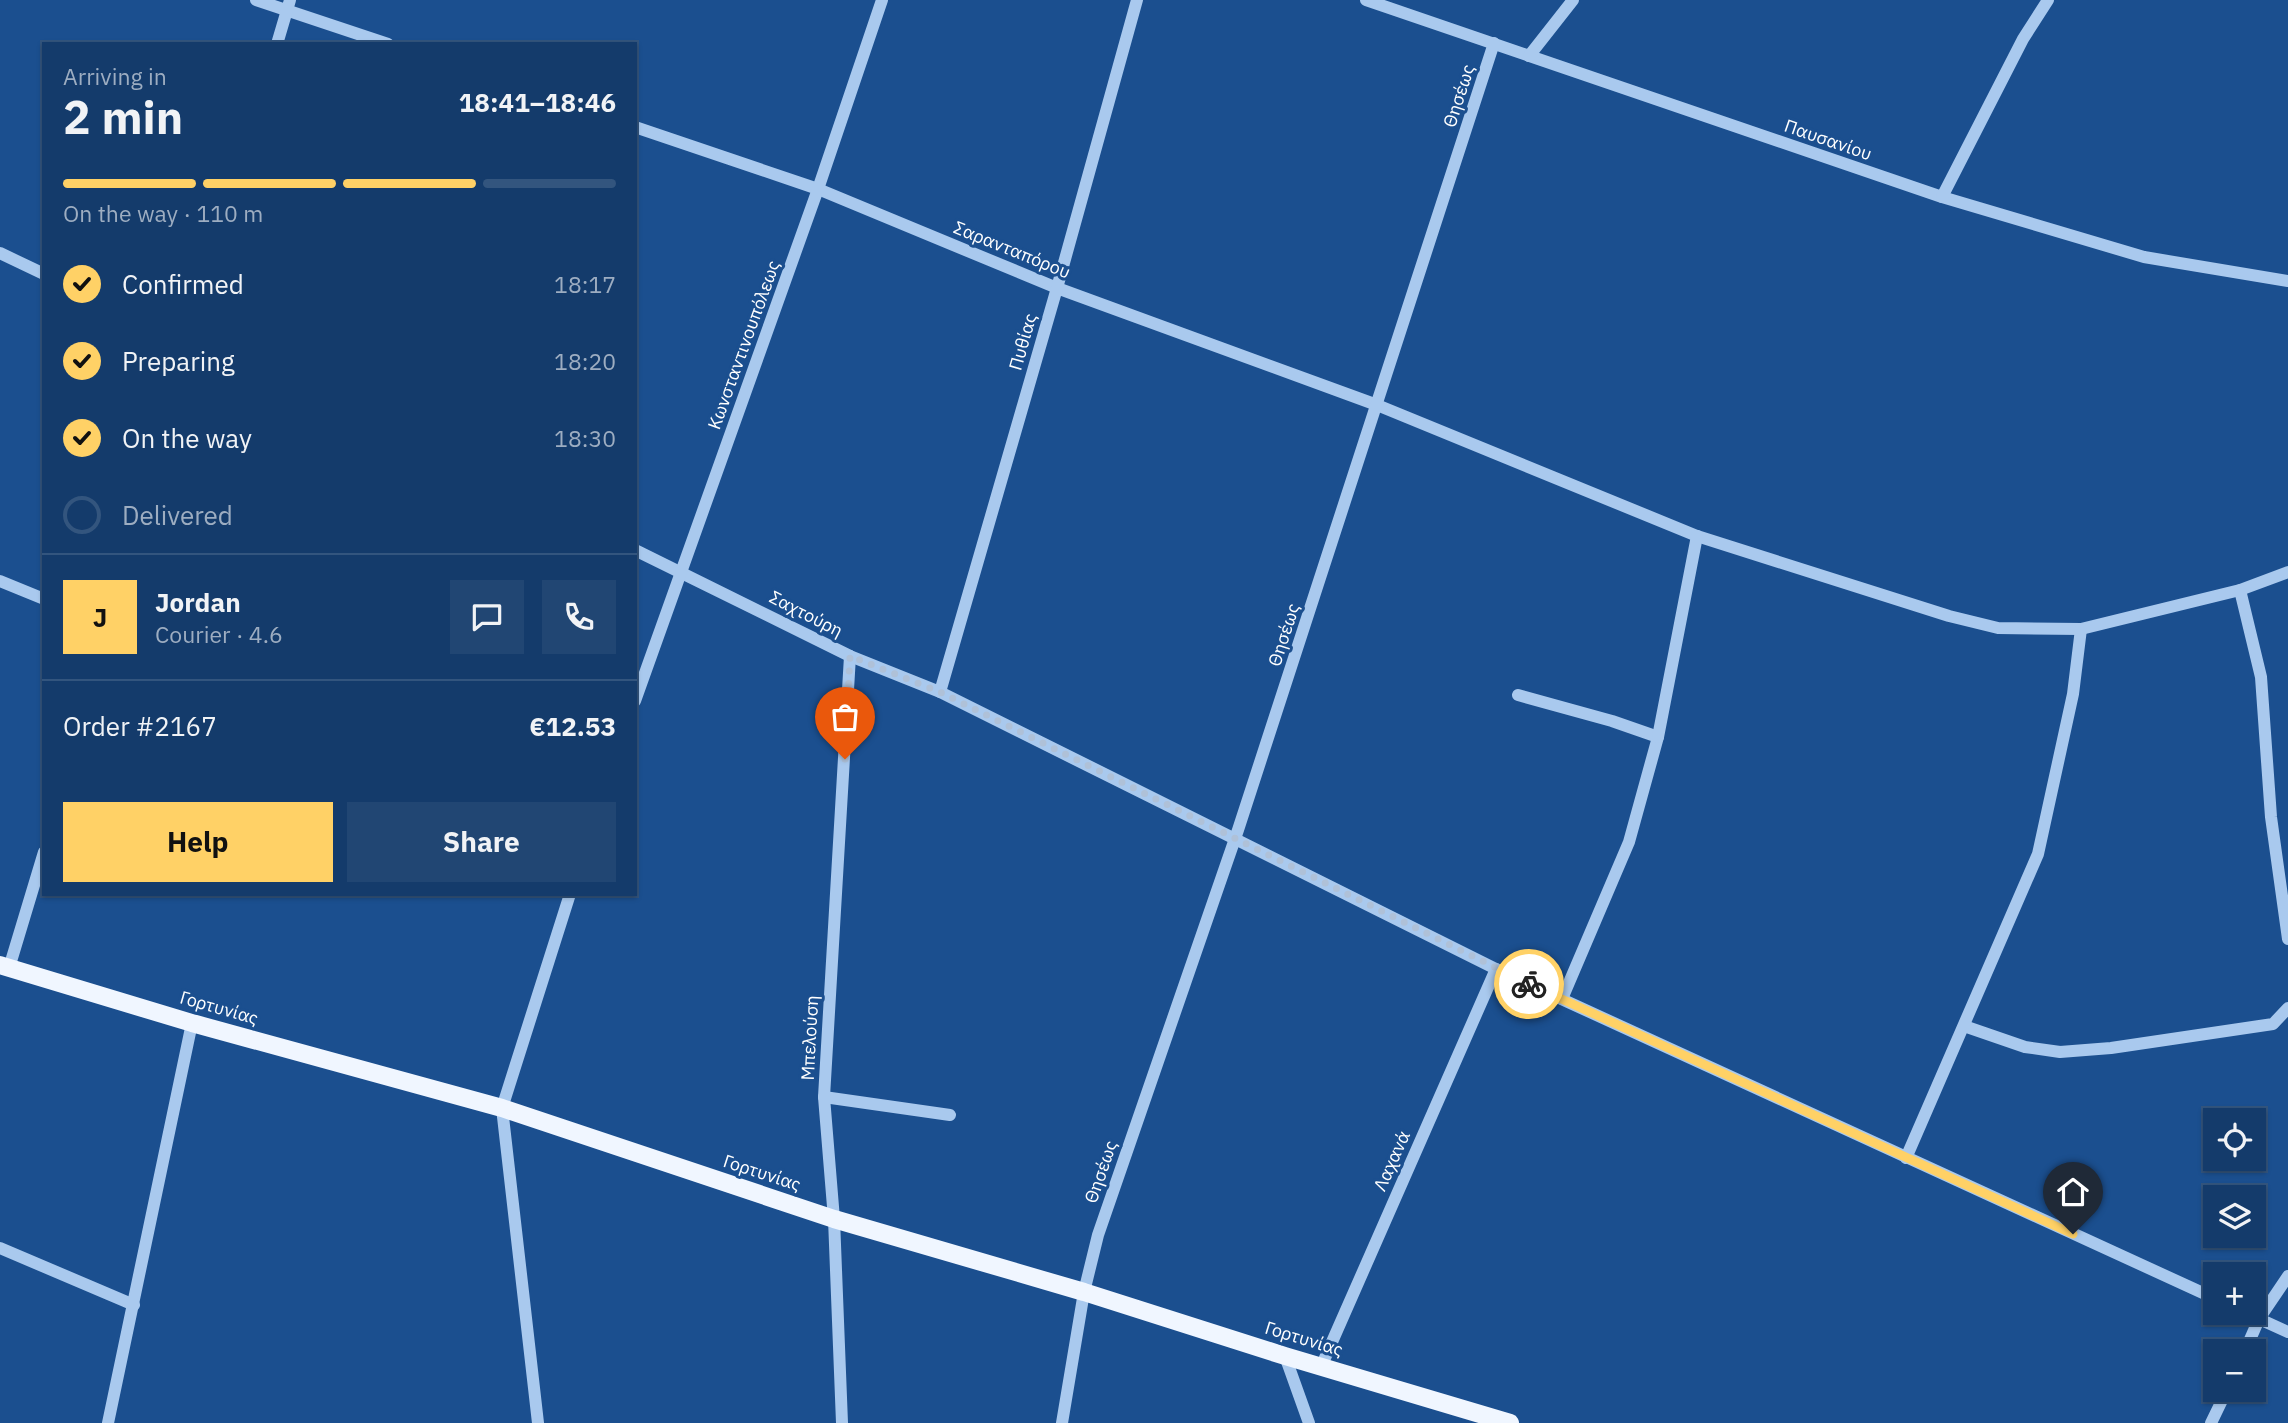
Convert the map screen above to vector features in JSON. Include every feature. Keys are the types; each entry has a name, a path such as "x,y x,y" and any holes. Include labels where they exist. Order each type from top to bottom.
{"main road":[{"name":"Γορτυνίας","path":"4,967 192,1023 502,1108 834,1219 1084,1292 1510,1423"}],"street":[{"path":"256,0 288,5 383,42"},
{"name":"Κωνσταντινουπόλεως","path":"637,695 818,189 882,0"},
{"name":"Πυθίας","path":"940,692 1137,0"},
{"name":"Παυσανίου","path":"1366,0 1942,197 2144,257 2288,281"},
{"path":"1529,57 1573,0"},
{"path":"1942,197 2023,39 2048,0"},
{"path":"278,42 288,5"},
{"name":"Θησέως","path":"1062,1423 1084,1292 1098,1235 1235,839 1494,43"},
{"name":"Σαρανταπόρου","path":"637,128 818,189 1057,288 1377,405 1697,536 1914,606 1998,628 2081,629 2240,590 2288,572"},
{"path":"0,253 42,273"},
{"path":"1562,999 1629,842 1658,737 1697,536"},
{"name":"Σαχτούρη","path":"637,551 850,656 940,692 1496,969 2203,1294"},
{"path":"0,581 42,598"},
{"path":"2240,590 2261,677 2271,817 2288,939"},
{"path":"1906,1158 2038,854 2073,694 2081,629"},
{"name":"Μπελούση","path":"842,1423 834,1219 824,1097 850,656"},
{"path":"1518,695 1612,721 1658,737"},
{"path":"4,967 42,858"},
{"path":"538,1423 502,1108 568,896"},
{"name":"Λαχανά","path":"1321,1367 1496,969"},
{"path":"1964,1026 2025,1047 2060,1052 2111,1048 2273,1024 2288,1009"},
{"path":"108,1423 192,1023"},
{"path":"824,1097 950,1115"},
{"path":"0,1248 134,1305"},
{"path":"2266,1309 2288,1276"},
{"path":"2266,1323 2288,1332"},
{"path":"1285,1356 1309,1423"},
{"path":"2211,1423 2221,1402"}],"way so far":[{"path":"845,759 850,656 940,692 1529,984"}],"route":[{"path":"1529,984 2073,1234"}]}
